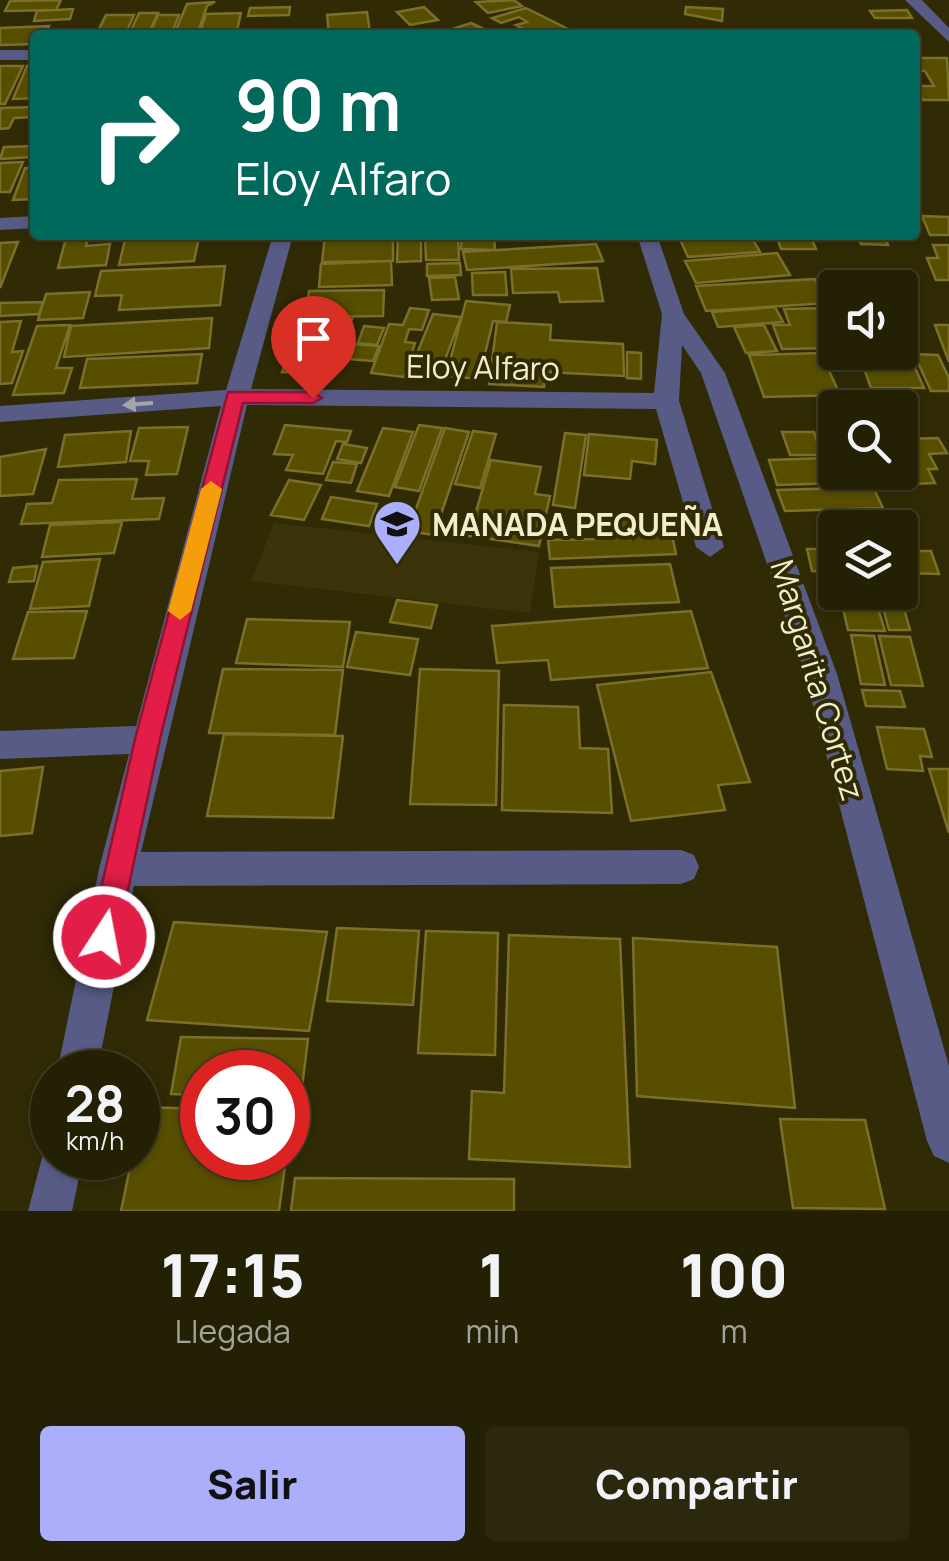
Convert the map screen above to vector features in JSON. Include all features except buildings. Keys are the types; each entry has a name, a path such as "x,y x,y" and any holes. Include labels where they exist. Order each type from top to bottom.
{"street":[{"path":"914,0 949,37"},
{"path":"0,56 30,54"},
{"path":"0,224 30,222"},
{"path":"82,1050 117,869 148,739 235,396 282,240"},
{"name":"Margarita Cortez","path":"649,240 673,314 713,373 821,674 949,1142"},
{"path":"673,314 666,402 710,546"},
{"name":"Eloy Alfaro","path":"0,414 235,396 666,402"},
{"path":"0,746 148,739"},
{"path":"117,869 680,867"},
{"path":"50,1211 56,1180"}],"shaded area":[{"name":"MANADA PEQUEÑA","path":"274,523 539,552 530,613 251,581"}],"slow traffic":[{"path":"180,611 211,489"}],"place":[{"name":"MANADA PEQUEÑA","path":"397,566"}],"route":[{"path":"104,937 148,739 235,396 313,398"}]}
